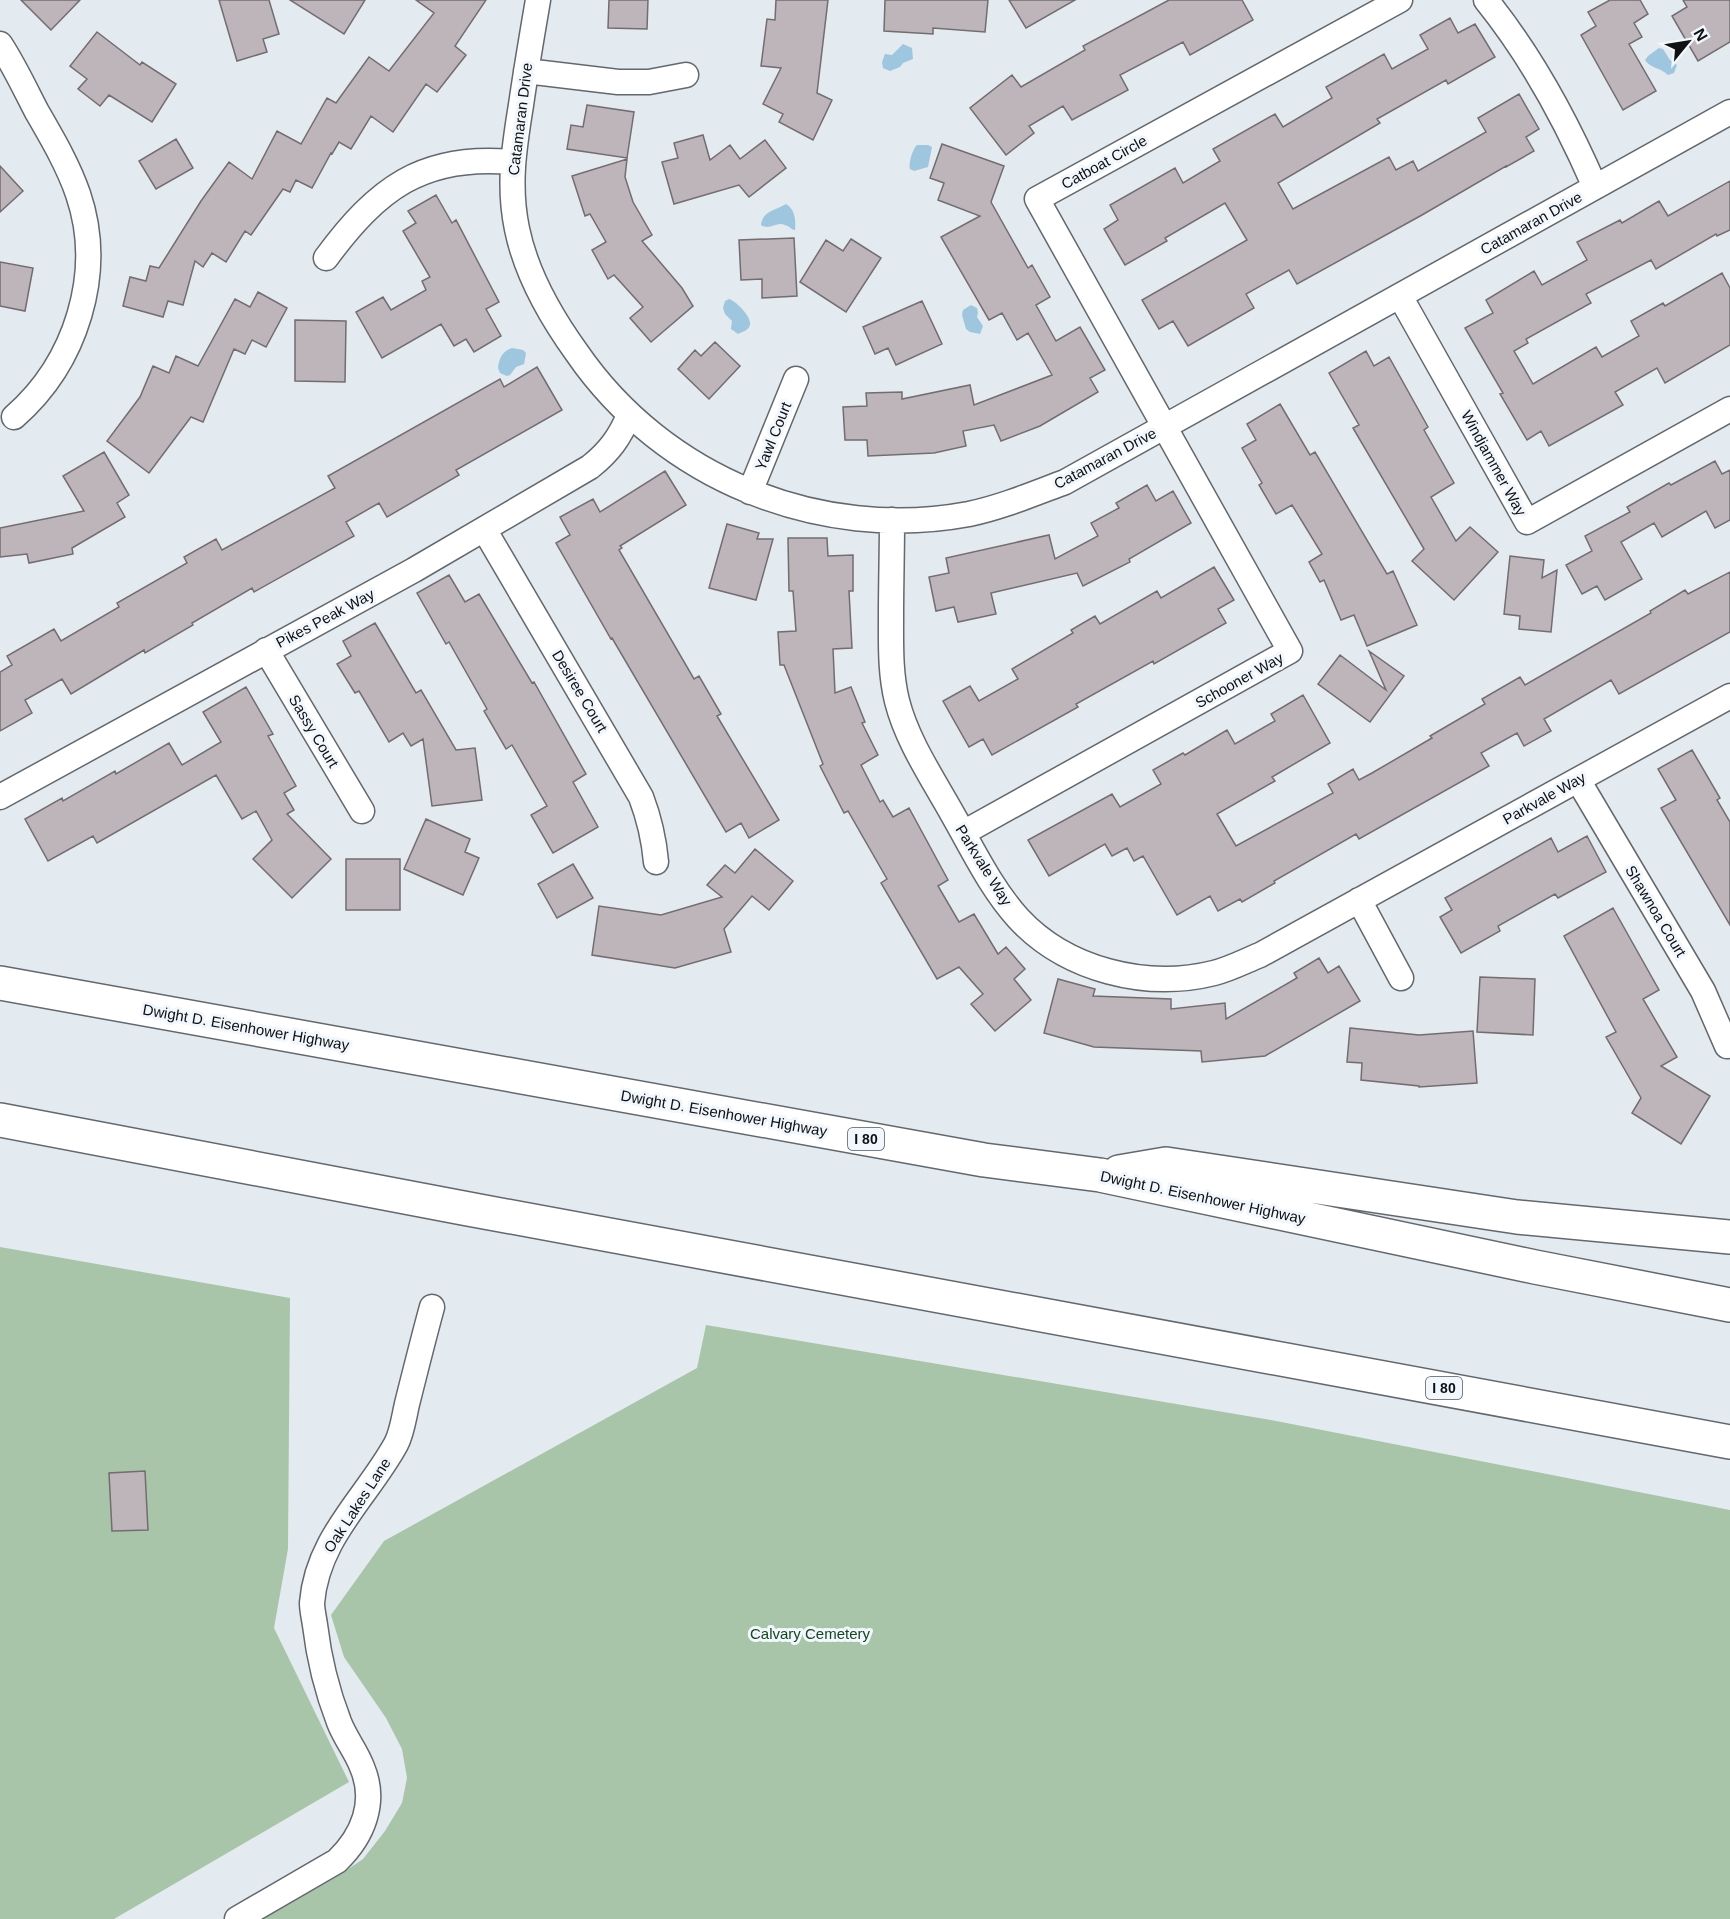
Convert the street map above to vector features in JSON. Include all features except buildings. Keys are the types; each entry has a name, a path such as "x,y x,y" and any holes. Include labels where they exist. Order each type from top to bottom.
{"highway":[{"name":"Dwight D. Eisenhower Highway","path":"0,982 984,1160 1100,1175 1535,1267 1730,1305"},
{"name":"I 80","path":"0,1120 1730,1442"},
{"path":"1100,1175 1166,1164 1517,1216 1730,1238"}],"street":[{"name":"Catamaran Drive","path":"538,0 512,162 512,197 517,230 525,256 542,296 566,338 589,371 629,415 661,442 695,465 750,492 788,505 868,520 929,519 969,514 1008,504 1065,482 1730,112"},
{"name":"Catboat Circle","path":"1164,427 1037,199 1400,0"},
{"path":"1486,0 1531,62 1557,106 1595,188"},
{"path":"0,44 73,182 82,211 87,246 87,283 79,319 66,352 48,381 26,407 14,417"},
{"path":"526,71 618,82 649,82 686,75"},
{"path":"326,258 347,229 373,202 401,182 434,168 468,161 512,162"},
{"name":"Windjammer Way","path":"1400,296 1527,522 1730,409"},
{"name":"Yawl Court","path":"750,492 796,379"},
{"name":"Pikes Peak Way","path":"0,797 414,570 590,467 614,445 629,415"},
{"name":"Schooner Way","path":"963,833 1290,651 1164,427"},
{"name":"Parkvale Way","path":"892,520 891,664 902,718 916,749 996,891 1031,931 1075,959 1125,976 1160,980 1178,979 1229,968 1260,954 1730,696"},
{"name":"Desiree Court","path":"484,529 637,789 647,813 655,844 656,862"},
{"name":"Sassy Court","path":"266,650 362,811"},
{"name":"Shawnoa Court","path":"1578,780 1703,991 1727,1046"},
{"path":"1359,900 1401,978"},
{"name":"Oak Lakes Lane","path":"237,1919 337,1861 350,1848 362,1829 367,1809 368,1789 362,1767 340,1725 326,1688 312,1605 316,1578 326,1551 346,1516 398,1442 432,1307"}],"green space":[{"path":"0,1247 290,1298 288,1549 274,1628 349,1782 114,1919 0,1919"},
{"name":"Calvary Cemetery","path":"706,1325 1271,1420 1730,1510 1730,1919 263,1919 363,1859 385,1831 402,1803 407,1778 402,1749 386,1718 344,1657 331,1615 384,1541 697,1368"}],"water":[{"path":"903,44 912,48 913,59 890,71 883,68 882,62 885,54 892,55"},
{"path":"1659,48 1663,49 1670,60 1677,65 1674,73 1668,75 1645,60"},
{"path":"917,145 932,147 928,167 914,171 910,169 910,164 912,153"},
{"path":"786,204 794,215 795,230 782,224 767,227 761,225 764,216"},
{"path":"729,299 736,303 749,318 748,329 738,334 731,329 732,321 723,308 725,301"},
{"path":"971,305 977,308 977,317 983,326 980,334 966,329 963,310"},
{"path":"512,348 523,350 526,353 524,364 516,367 507,376 500,373 498,365 503,353"}]}
